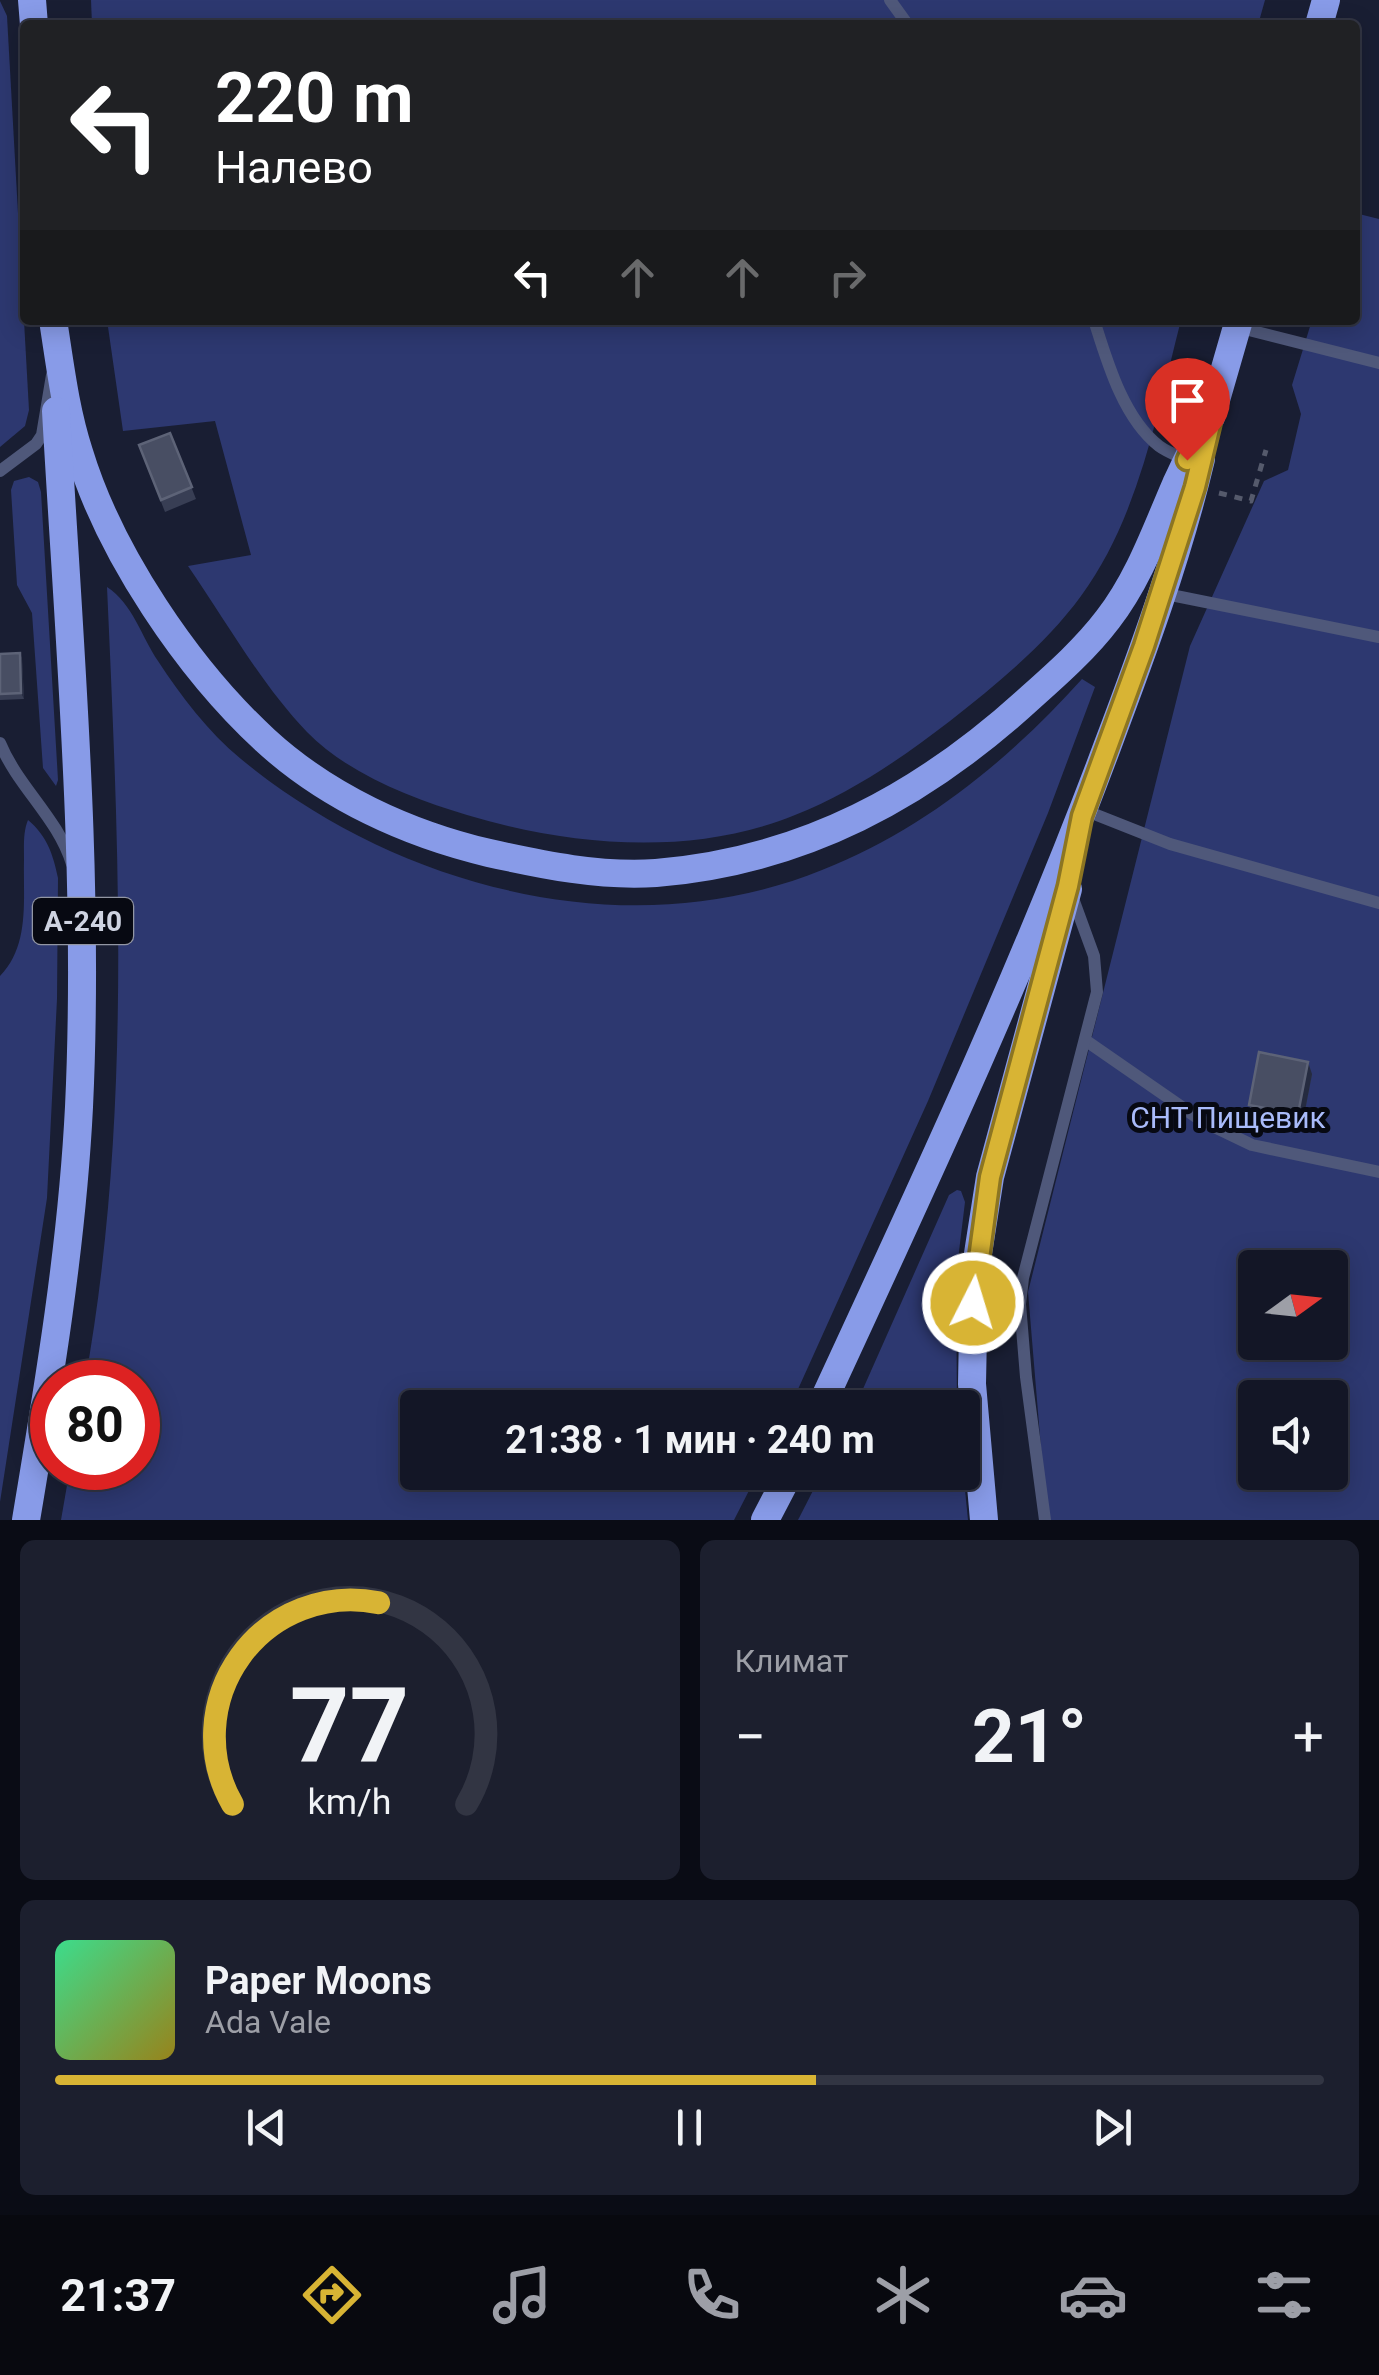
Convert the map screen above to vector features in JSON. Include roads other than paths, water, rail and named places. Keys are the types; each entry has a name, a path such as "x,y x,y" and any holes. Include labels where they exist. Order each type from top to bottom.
{"highway":[{"name":"А-240","path":"26,1520 53,1357 73,1198 82,1034 83,915 52,325"},
{"path":"53,325 79,455 99,502 160,613 190,659 226,702 268,743 319,781 371,812 454,844 586,871 653,873 721,864 787,849 852,822 961,757 1065,666 1107,621 1128,590 1216,400"},
{"path":"828,1390 944,1140 1082,813 1195,487 1238,325"},
{"path":"984,1520 972,1384 974,1280 990,1177 1068,886 1082,813"},
{"path":"765,1520 781,1490"}],"lane":[{"path":"1096,325 1123,398 1137,420 1160,447 1187,460"},
{"path":"1242,325 1379,364"},
{"path":"0,471 42,435 53,360"},
{"path":"1160,593 1379,637"},
{"path":"0,743 8,762 62,838 83,915"},
{"path":"1082,813 1170,844 1379,904"},
{"path":"1045,1520 1026,1377 1022,1291 1030,1246 1097,992 1097,972 1068,886"},
{"path":"1085,1040 1202,1120 1252,1145 1379,1172"}],"park label":[{"name":"СНТ Пищевик","path":"1228,1118"}]}
